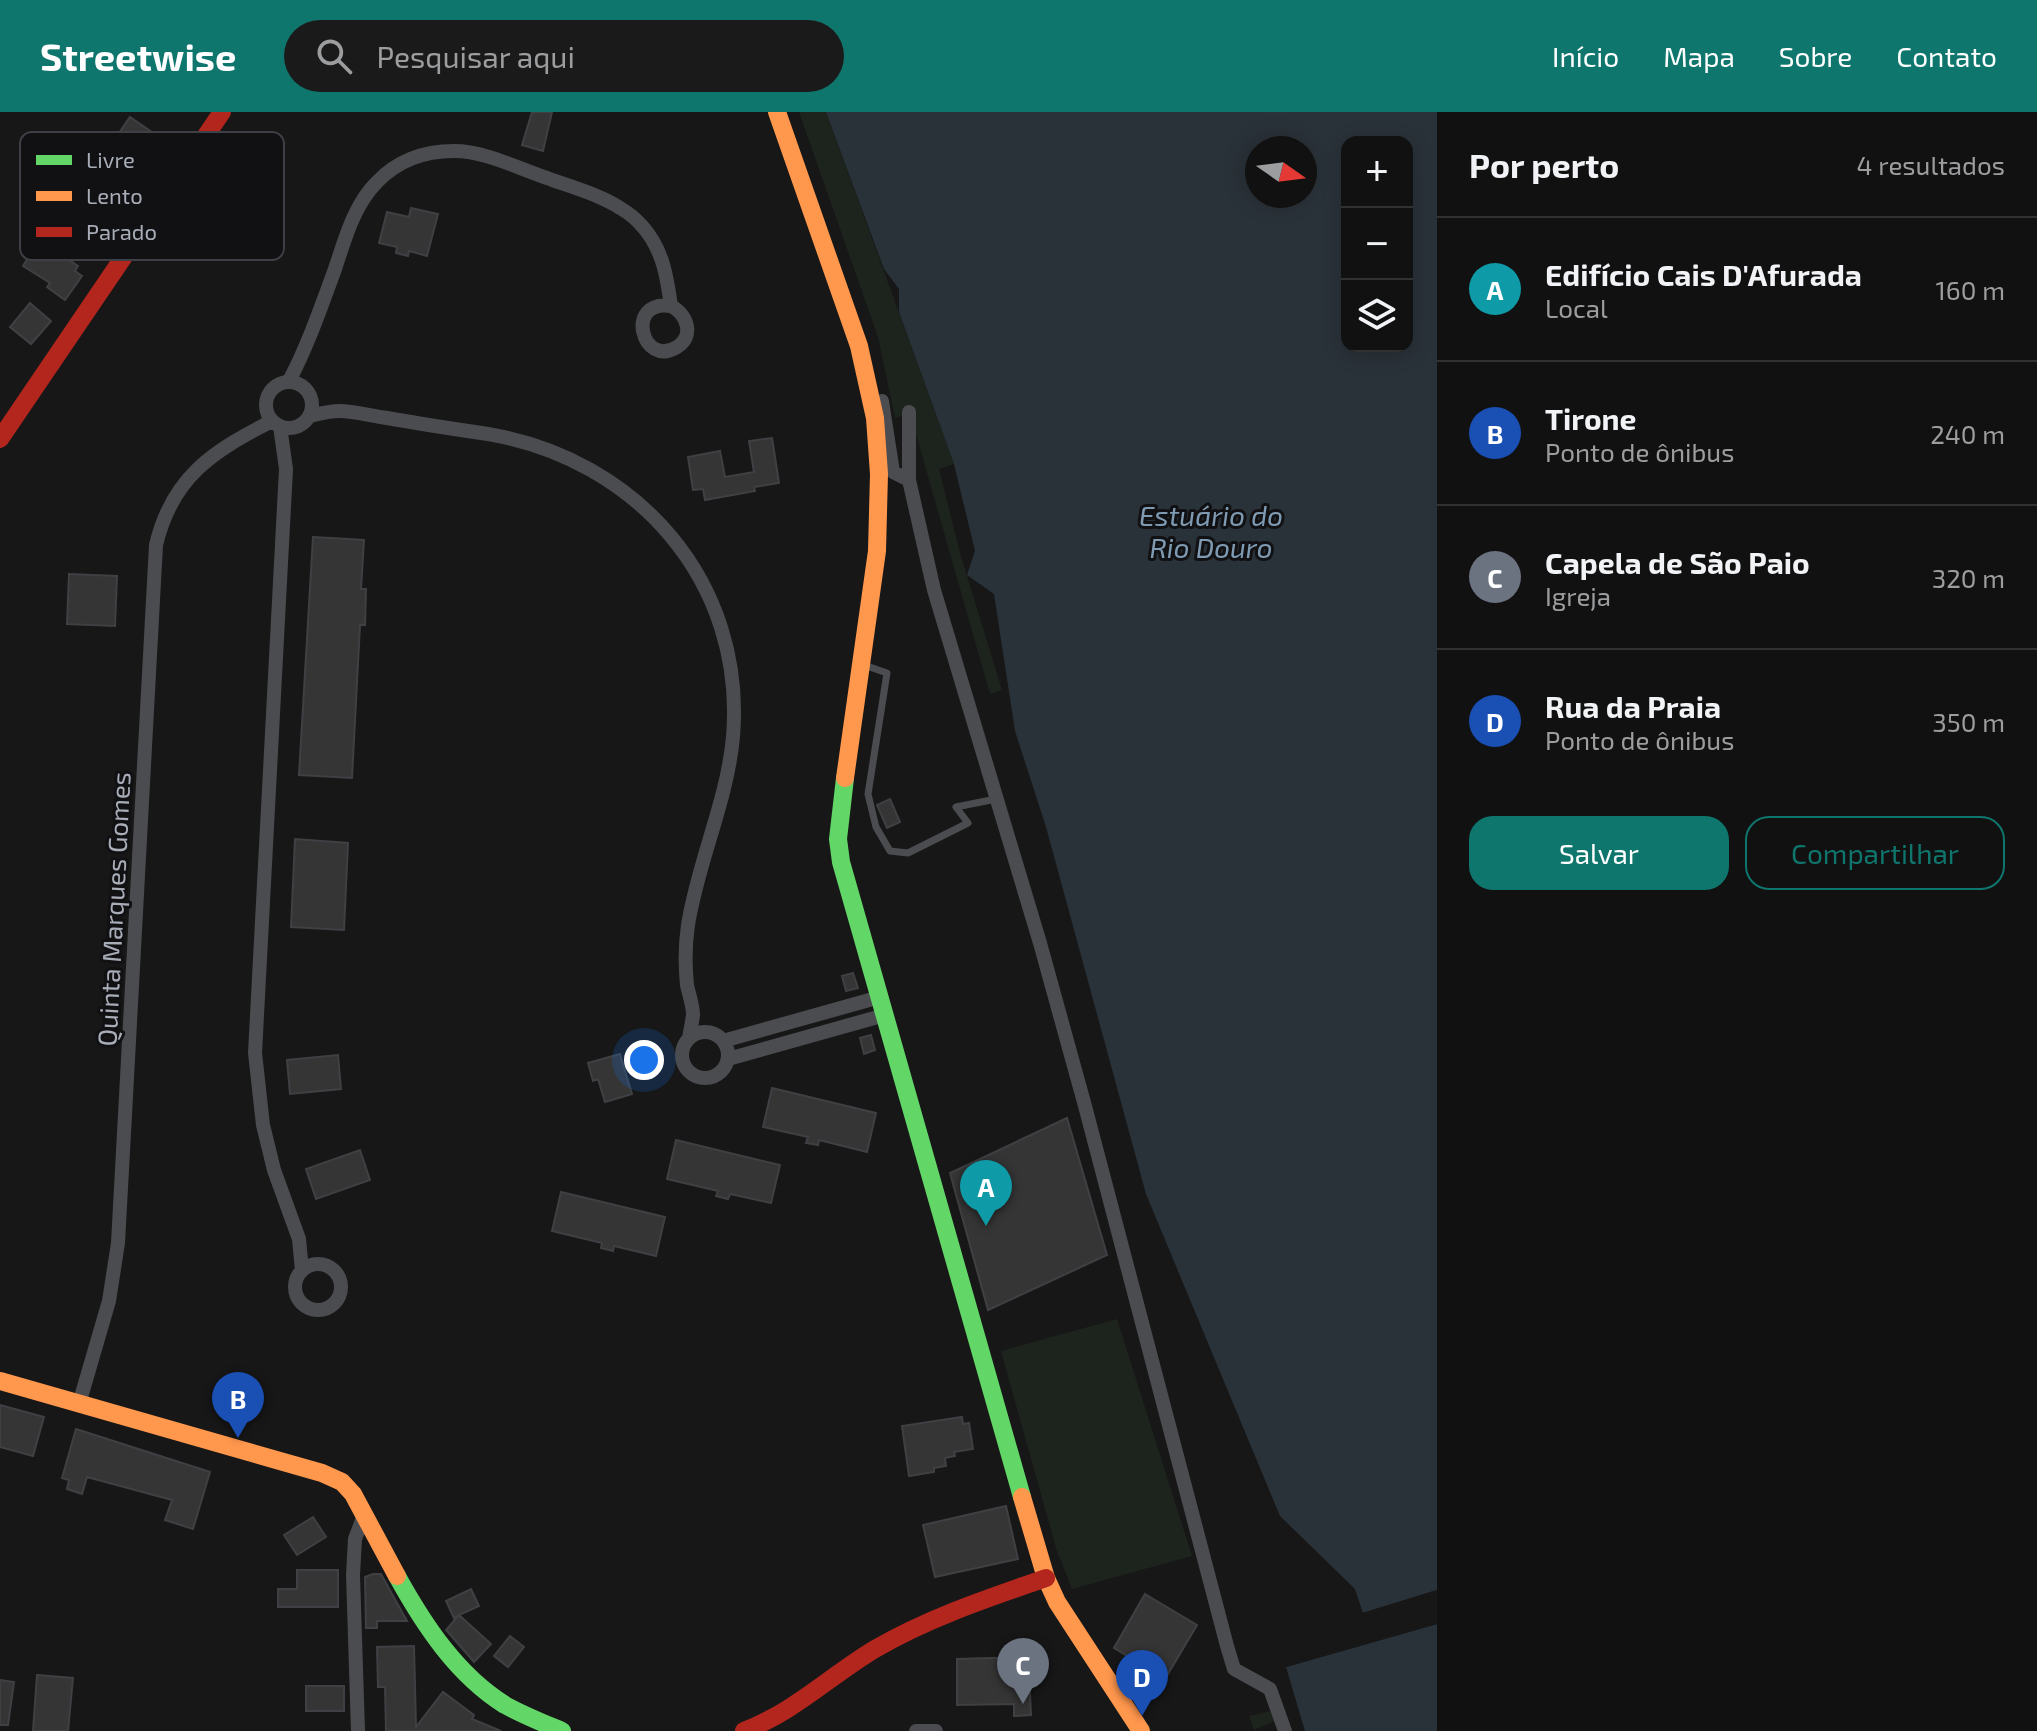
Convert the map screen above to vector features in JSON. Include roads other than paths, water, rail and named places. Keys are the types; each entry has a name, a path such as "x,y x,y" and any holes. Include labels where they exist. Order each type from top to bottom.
{"main road":[{"path":"208,132 222,112"},
{"path":"777,112 859,346 875,418 879,474 877,551 840,813 838,839 841,862 1046,1578 1057,1602 1141,1731"},
{"path":"0,439 122,260"},
{"path":"0,1381 329,1475 348,1487 424,1622 443,1648 501,1702 562,1731"},
{"path":"753,1730 788,1713 891,1640 1046,1578"}],"street":[{"name":"Quinta Marques Gomes","path":"286,469 267,396 270,390 289,381 305,350 364,197 378,180 396,166 417,156 441,151 464,152 597,196 628,213 657,246 671,306"},
{"name":"Quinta Marques Gomes","path":"299,1239 319,1264 337,1272 342,1287 337,1302 324,1310 309,1309 298,1299 295,1284 302,1271 299,1239 266,1141 255,1053 286,469 312,401 307,390 305,350"},
{"path":"289,381 338,411 501,437 564,455 596,471 642,505 665,528 691,564 711,602 725,644 731,673 734,722 726,781 687,928 686,975 693,1012 689,1039 682,1052 690,1073 704,1078 717,1075 728,1059 882,1006"},
{"path":"882,401 893,472 909,480"},
{"path":"273,419 304,421 338,411"},
{"path":"909,412 909,480 934,590 1040,943 1227,1646 1234,1669 1270,1689 1285,1731"},
{"name":"Quinta Marques Gomes","path":"79,1404 109,1301 118,1243 156,545 162,523 177,492 203,462 273,419"},
{"path":"689,1039 695,1035 716,1037 882,1006"},
{"path":"693,1012 716,1037 728,1059"},
{"path":"302,1271 319,1264"},
{"path":"358,1731 353,1575 355,1539 364,1515"},
{"path":"916,1731 936,1731"}],"lane":[{"path":"862,664 887,673 868,794 876,827 890,851 908,853 968,823 956,807 996,799"}],"water":[{"name":"Estuário do Rio Douro","path":"826,112 1437,112 1437,1590 1363,1613 1355,1589 1280,1516 1146,1194 1046,827 1015,731 994,594 967,575 975,551 954,464 899,312 899,289 884,269"},
{"path":"1437,1624 1437,1731 1305,1731 1286,1667"}],"place":[{"name":"Edifício Cais D'Afurada","path":"986,1226"},
{"name":"Tirone","path":"238,1438"},
{"name":"Capela de São Paio","path":"1023,1704"},
{"name":"Rua da Praia","path":"1142,1716"}]}
